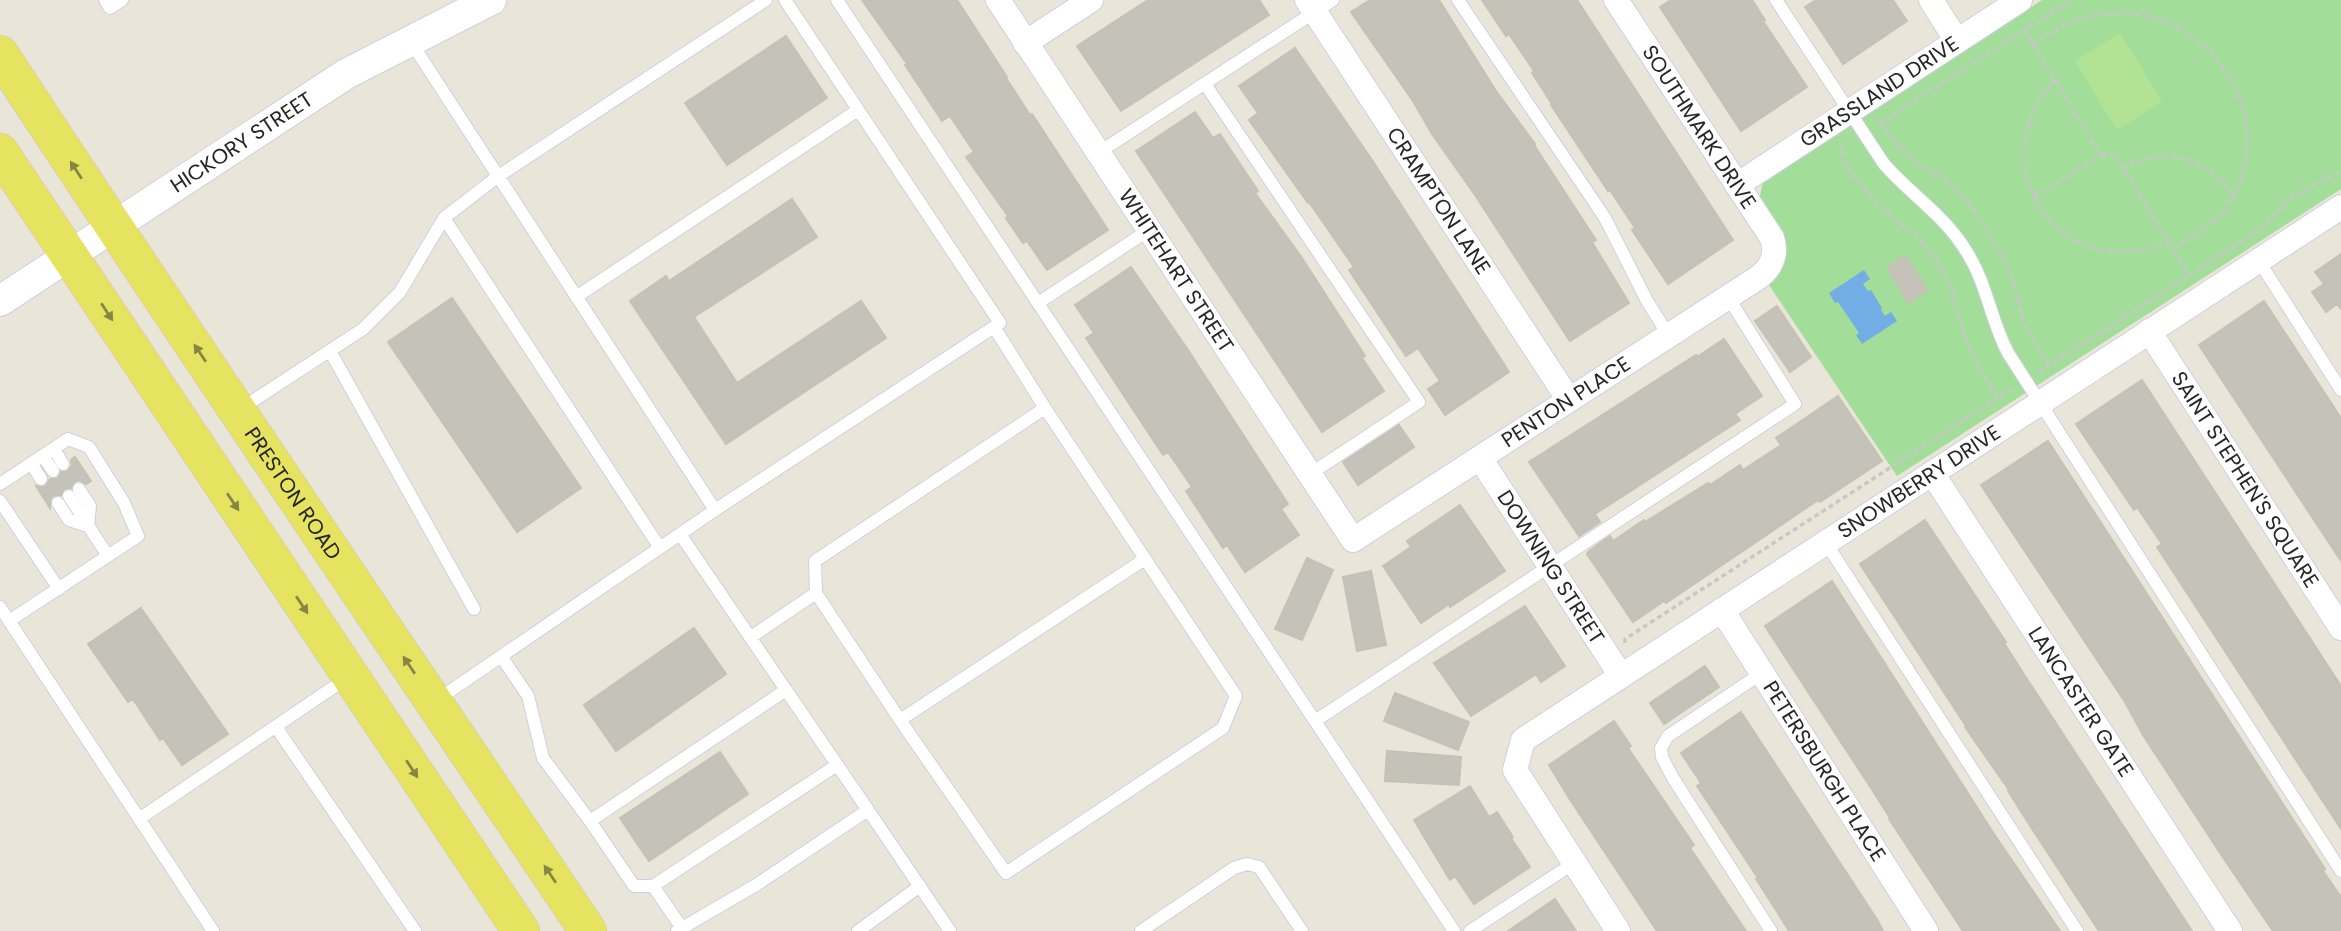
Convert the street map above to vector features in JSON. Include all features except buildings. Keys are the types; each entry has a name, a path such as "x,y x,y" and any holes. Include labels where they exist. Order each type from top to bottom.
{"main road":[{"name":"PRESTON ROAD","path":"0,54 113,227 588,931"},
{"path":"0,152 521,931"}],"street":[{"name":"HICKORY STREET","path":"0,301 346,74 491,0"},
{"name":"WHITEHART STREET","path":"998,0 1353,540"},
{"path":"1026,43 1091,0"},
{"name":"SOUTHMARK DRIVE","path":"1616,0 1772,238 1773,258"},
{"path":"1931,0 1958,41"},
{"name":"GRASSLAND DRIVE","path":"1737,185 2020,0"},
{"name":"CRAMPTON LANE","path":"1318,4 1569,400"},
{"name":"SNOWBERRY DRIVE","path":"1574,863 1515,770 1522,740 2341,207"},
{"name":"PENTON PLACE","path":"1353,540 1761,276 1773,258"},
{"name":"SAINT STEPHEN'S SQUARE","path":"2150,331 2341,628"},
{"name":"DOWNING STREET","path":"1480,457 1621,676"},
{"name":"LANCASTER GATE","path":"1932,473 2230,931"},
{"name":"PETERSBURGH PLACE","path":"1722,610 1926,931"},
{"path":"1574,863 1618,931"}],"lane":[{"path":"105,0 110,8 122,0"},
{"path":"238,410 363,329 400,292 444,218 497,177 766,0"},
{"path":"434,702 715,510 1000,323 785,0"},
{"path":"837,0 1454,931"},
{"path":"1458,0 1605,218 1647,301 1669,335"},
{"path":"1776,0 1891,172 1933,209 1954,233 1980,276 2001,340 2341,871"},
{"path":"1098,153 1205,84 1318,4"},
{"path":"411,42 715,510"},
{"path":"1205,84 1419,402 1310,474"},
{"path":"576,297 858,110"},
{"path":"444,218 660,548"},
{"path":"1038,303 1149,230"},
{"path":"2259,261 2341,390"},
{"path":"1315,721 1795,404 1728,297"},
{"path":"994,327 1236,696 1223,728 1006,873 816,593 815,561 1045,408"},
{"path":"330,351 474,608"},
{"path":"0,484 68,439 89,447 124,503 138,537 9,621"},
{"path":"48,453 58,468"},
{"path":"32,463 41,479"},
{"path":"69,496 108,556"},
{"path":"0,501 59,589"},
{"path":"680,534 950,931"},
{"path":"1826,542 2077,931"},
{"path":"900,720 1145,559"},
{"path":"751,637 816,593"},
{"path":"0,607 213,931"},
{"path":"501,656 528,696 544,758 634,886 653,886 837,765"},
{"path":"1762,673 1668,736 1661,748 1672,778 1770,931"},
{"path":"139,819 350,677"},
{"path":"590,821 786,690"},
{"path":"276,727 415,931"},
{"path":"653,886 681,930 757,885 868,810"},
{"path":"1470,931 1574,863"},
{"path":"1141,931 1234,868 1247,864 1259,867 1302,931"},
{"path":"858,931 920,886"}],"path":[{"path":"1849,112 1882,122 2071,0"},
{"path":"2032,44 2070,22 2088,16 2125,13 2164,21 2182,29 2199,41 2226,69 2235,87 2247,126 2244,166 2229,203 2202,231 2172,249"},
{"path":"2024,30 2101,155"},
{"path":"2055,80 2035,105 2025,135 2024,167 2034,197 2047,217 2064,233 2091,247 2122,253 2145,250 2168,242"},
{"path":"1841,143 1844,160 1851,172 1877,204 1920,239 1937,262 1952,290 1978,367 1999,398"},
{"path":"2034,197 2101,155 2115,155 2189,275"},
{"path":"2122,168 2148,158 2162,156 2190,160 2215,174 2233,195"},
{"path":"1621,676 1625,639 2259,230 2293,196 2341,171"}],"green space":[{"path":"2042,0 2341,0 2341,189 1897,476 1769,285 1777,273 1759,201 1763,181"},
{"path":"2120,33 2162,101 2117,130 2075,61"}],"water":[{"path":"1864,270 1870,279 1863,284 1868,291 1871,290 1885,316 1891,312 1897,321 1862,344 1856,335 1859,333 1829,293"}]}
